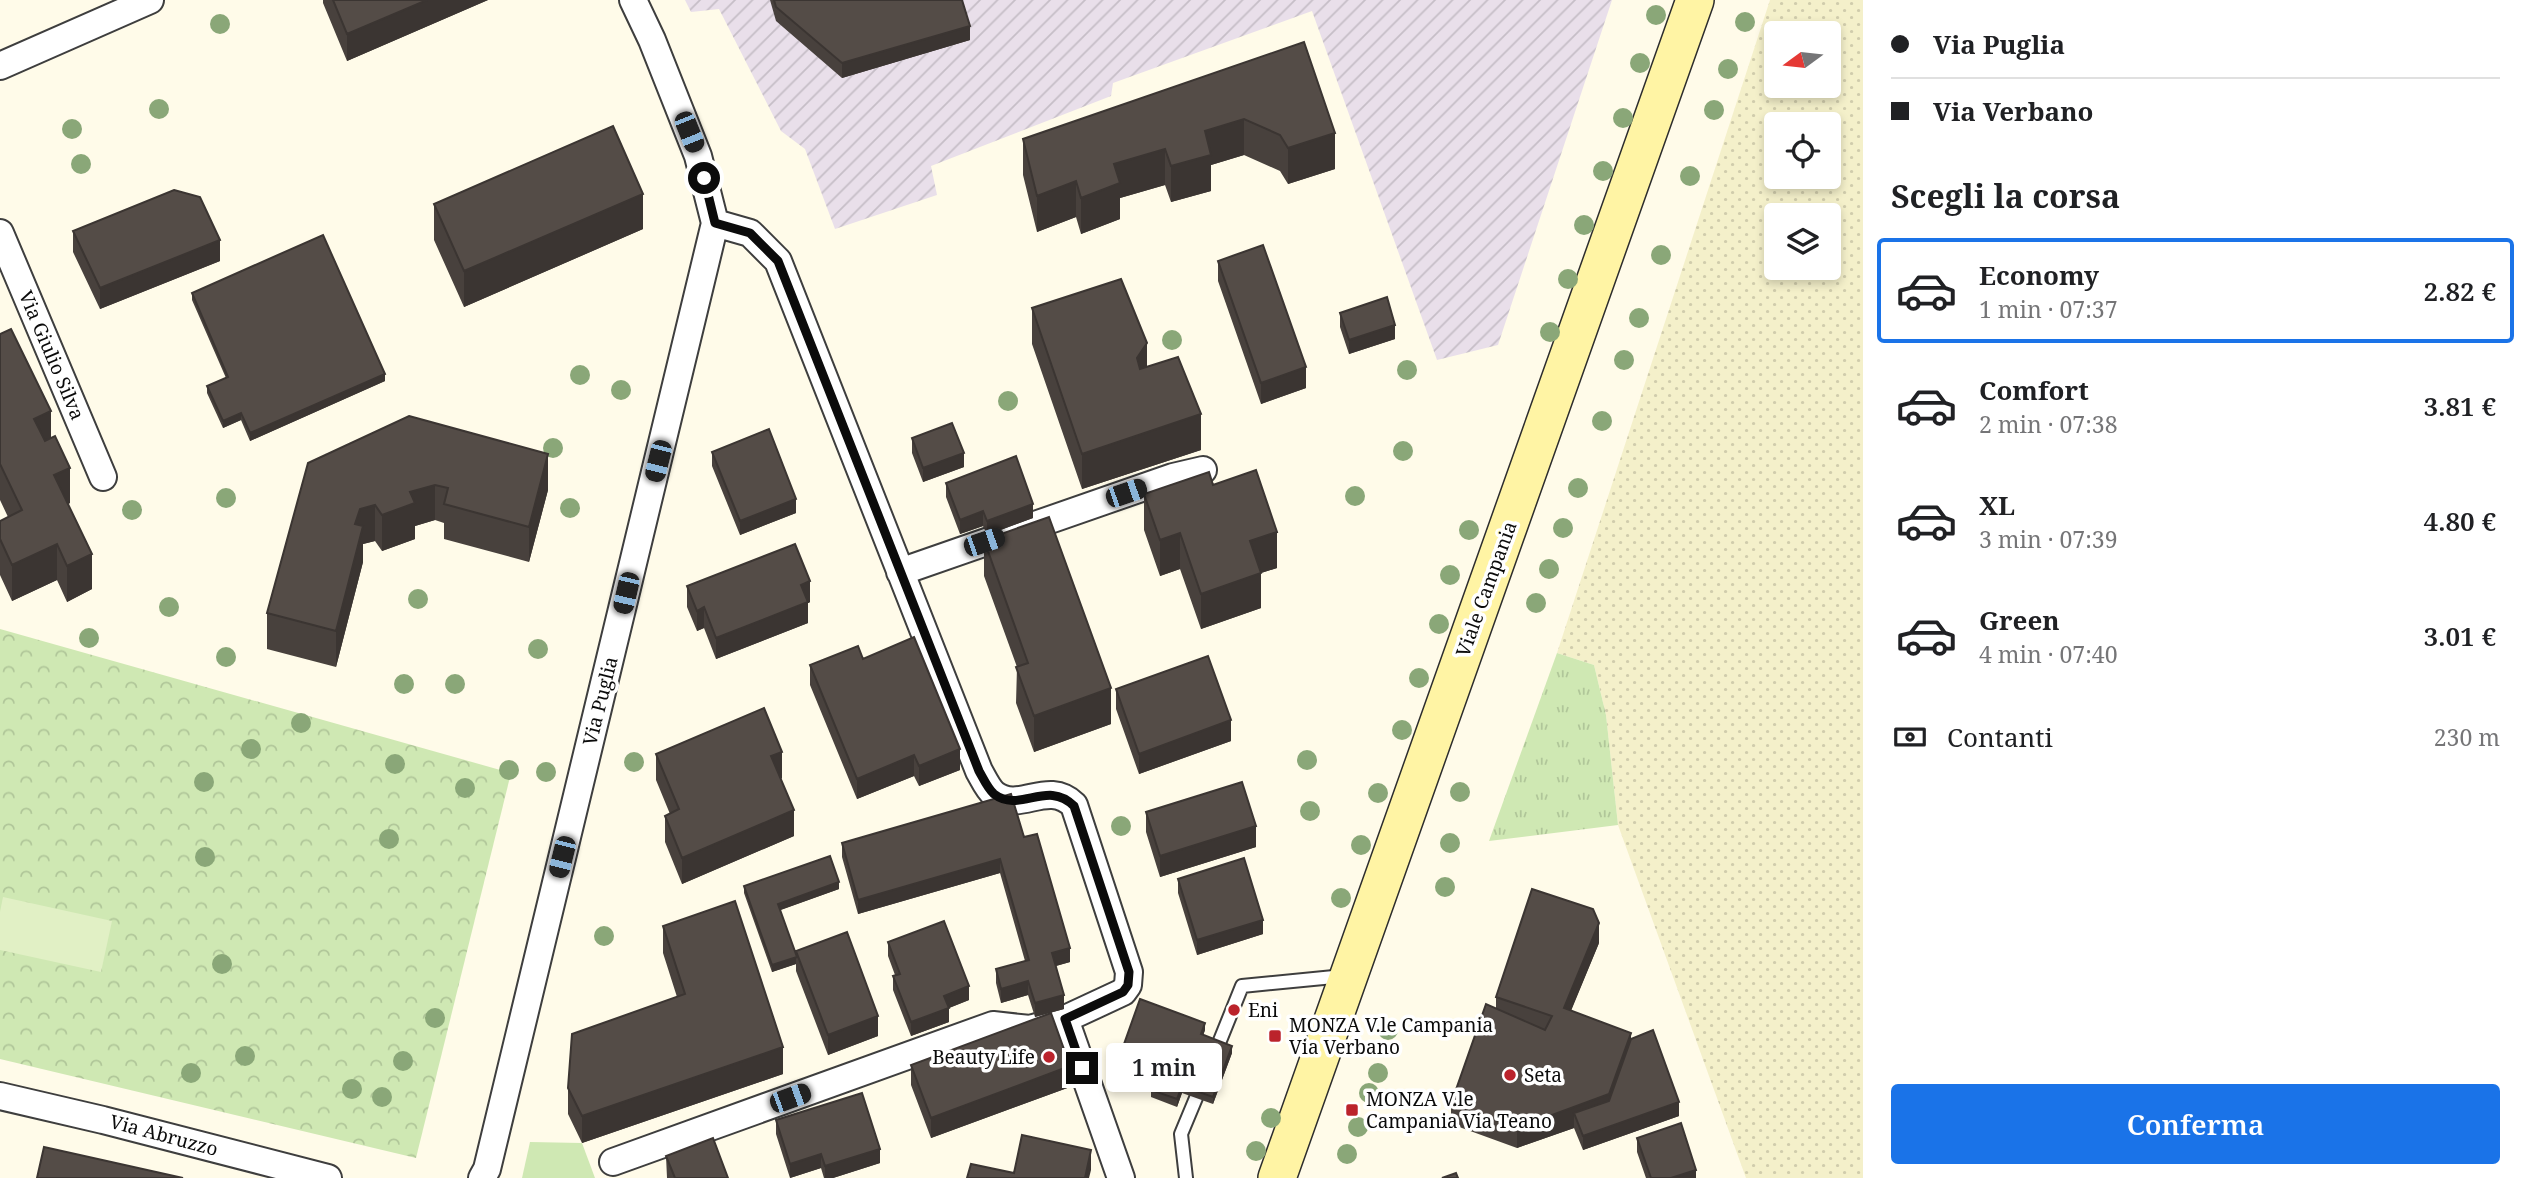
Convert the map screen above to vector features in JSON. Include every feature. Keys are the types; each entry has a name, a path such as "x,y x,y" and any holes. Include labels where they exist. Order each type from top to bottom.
{"street":[{"path":"0,66 150,0"},
{"name":"Via Puglia","path":"482,1178 715,223 698,156 652,40 633,0"},
{"name":"Viale Campania","path":"1277,1178 1695,0"},
{"path":"613,1162 993,1025 1030,1029 1065,1019 1123,992 1128,985 1129,972 1074,806 1067,798 1055,794 1004,800 992,793 979,771 778,261 750,233 715,223"},
{"name":"Via Giulio Silva","path":"0,233 103,477"},
{"path":"900,572 1173,477 1202,470"},
{"path":"1065,1019 1121,1178"},
{"name":"Via Abruzzo","path":"0,1096 103,1119 328,1178"}],"lane":[{"path":"1217,1048 1242,986 1348,976"},
{"path":"1186,1178 1181,1134 1196,1098"}],"shaded area":[{"path":"685,0 1612,0 1498,345 1437,360 1312,11 1113,83 1111,96 931,166 937,195 835,229 805,149 781,131 719,9 691,12"},
{"path":"1770,0 1863,0 1863,1178 1746,1178 1618,825 1606,715 1594,665 1557,653"}],"green space":[{"path":"0,629 511,773 416,1158 0,1059"},
{"path":"1557,653 1594,665 1606,715 1618,825 1489,841"},
{"path":"3,897 112,921 101,972 0,950 0,912"},
{"path":"530,1142 582,1143 595,1178 522,1178"}],"building":[{"path":"333,0 427,0 347,34"},
{"path":"774,0 962,0 970,26 842,63 776,7"},
{"path":"1304,42 1335,133 1288,148 1280,135 1244,119 1205,131 1211,155 1171,166 1165,149 1114,164 1120,183 1081,198 1076,181 1037,196 1023,139"},
{"path":"613,126 643,194 464,271 434,204"},
{"path":"174,190 200,197 220,240 100,288 73,231"},
{"path":"323,235 385,374 250,433 241,413 223,421 207,386 228,377 192,293"},
{"path":"1263,245 1306,367 1261,383 1218,261"},
{"path":"1121,279 1147,343 1137,358 1140,369 1178,357 1201,414 1082,454 1032,308"},
{"path":"1387,297 1395,325 1349,340 1340,313"},
{"path":"11,329 51,411 34,419 45,441 55,436 70,468 54,475 92,554 67,566 57,544 12,565 0,539 0,521 22,510 0,464 0,334"},
{"path":"409,416 548,454 529,527 444,504 448,488 435,485 410,492 415,503 382,515 375,505 360,509 355,524 363,526 336,631 267,613 308,463"},
{"path":"952,423 964,453 923,468 912,438"},
{"path":"769,429 796,499 740,521 712,452"},
{"path":"1016,456 1033,504 987,521 983,511 960,520 946,483"},
{"path":"1256,470 1277,532 1250,541 1261,573 1201,594 1180,533 1160,540 1144,494 1209,472 1213,485"},
{"path":"1049,517 1111,688 1034,716 1016,667 1028,663 984,540"},
{"path":"795,544 810,581 801,585 808,602 716,638 704,607 697,611 687,586"},
{"path":"914,637 960,749 919,766 914,755 857,779 810,665 858,646 863,659"},
{"path":"1208,656 1231,720 1139,754 1116,689"},
{"path":"764,708 782,752 771,756 794,810 682,858 665,816 679,809 656,754"},
{"path":"1242,782 1256,826 1160,856 1146,812"},
{"path":"1011,794 1024,837 1037,834 1070,948 1052,953 1064,995 1035,1003 1028,981 1001,989 996,969 1029,960 1000,859 858,900 842,843"},
{"path":"830,856 839,882 778,904 797,957 772,965 744,886"},
{"path":"1244,858 1263,920 1197,940 1178,879"},
{"path":"1532,889 1593,909 1599,923 1564,1008 1631,1033 1609,1094 1517,1128 1451,1104 1486,1004 1545,1030 1552,1016 1496,997"},
{"path":"735,901 783,1047 582,1116 568,1088 572,1034 685,994 663,926"},
{"path":"944,921 969,986 944,996 949,1008 911,1022 893,976 900,974 888,942"},
{"path":"847,932 878,1016 828,1035 796,951"},
{"path":"1140,999 1205,1023 1201,1034 1232,1046 1213,1097 1182,1086 1177,1099 1151,1090 1161,1061 1123,1047"},
{"path":"1051,1013 1070,1066 931,1118 911,1065"},
{"path":"1653,1030 1679,1102 1583,1136 1574,1113 1609,1101 1631,1039"},
{"path":"862,1093 880,1149 825,1166 821,1154 790,1164 776,1120"},
{"path":"1681,1123 1696,1170 1671,1178 1651,1178 1637,1138"},
{"path":"1022,1135 1091,1150 1085,1178 967,1178 971,1164 1014,1173"},
{"path":"713,1138 728,1178 675,1178 666,1156"},
{"path":"44,1147 183,1178 37,1178"},
{"path":"1456,1173 1458,1178 1442,1178"}],"place":[{"name":"Eni","path":"1234,1010"},
{"name":"MONZA V.le Campania Via Verbano","path":"1275,1036"},
{"name":"Beauty Life","path":"1049,1057"},
{"name":"Seta","path":"1510,1075"},
{"name":"MONZA V.le Campania Via Teano","path":"1352,1110"}],"route":[{"path":"704,178 715,223 750,233 778,261 979,771 992,793 1004,800 1055,794 1067,798 1074,806 1129,972 1128,985 1123,992 1065,1019 1082,1068"}]}
